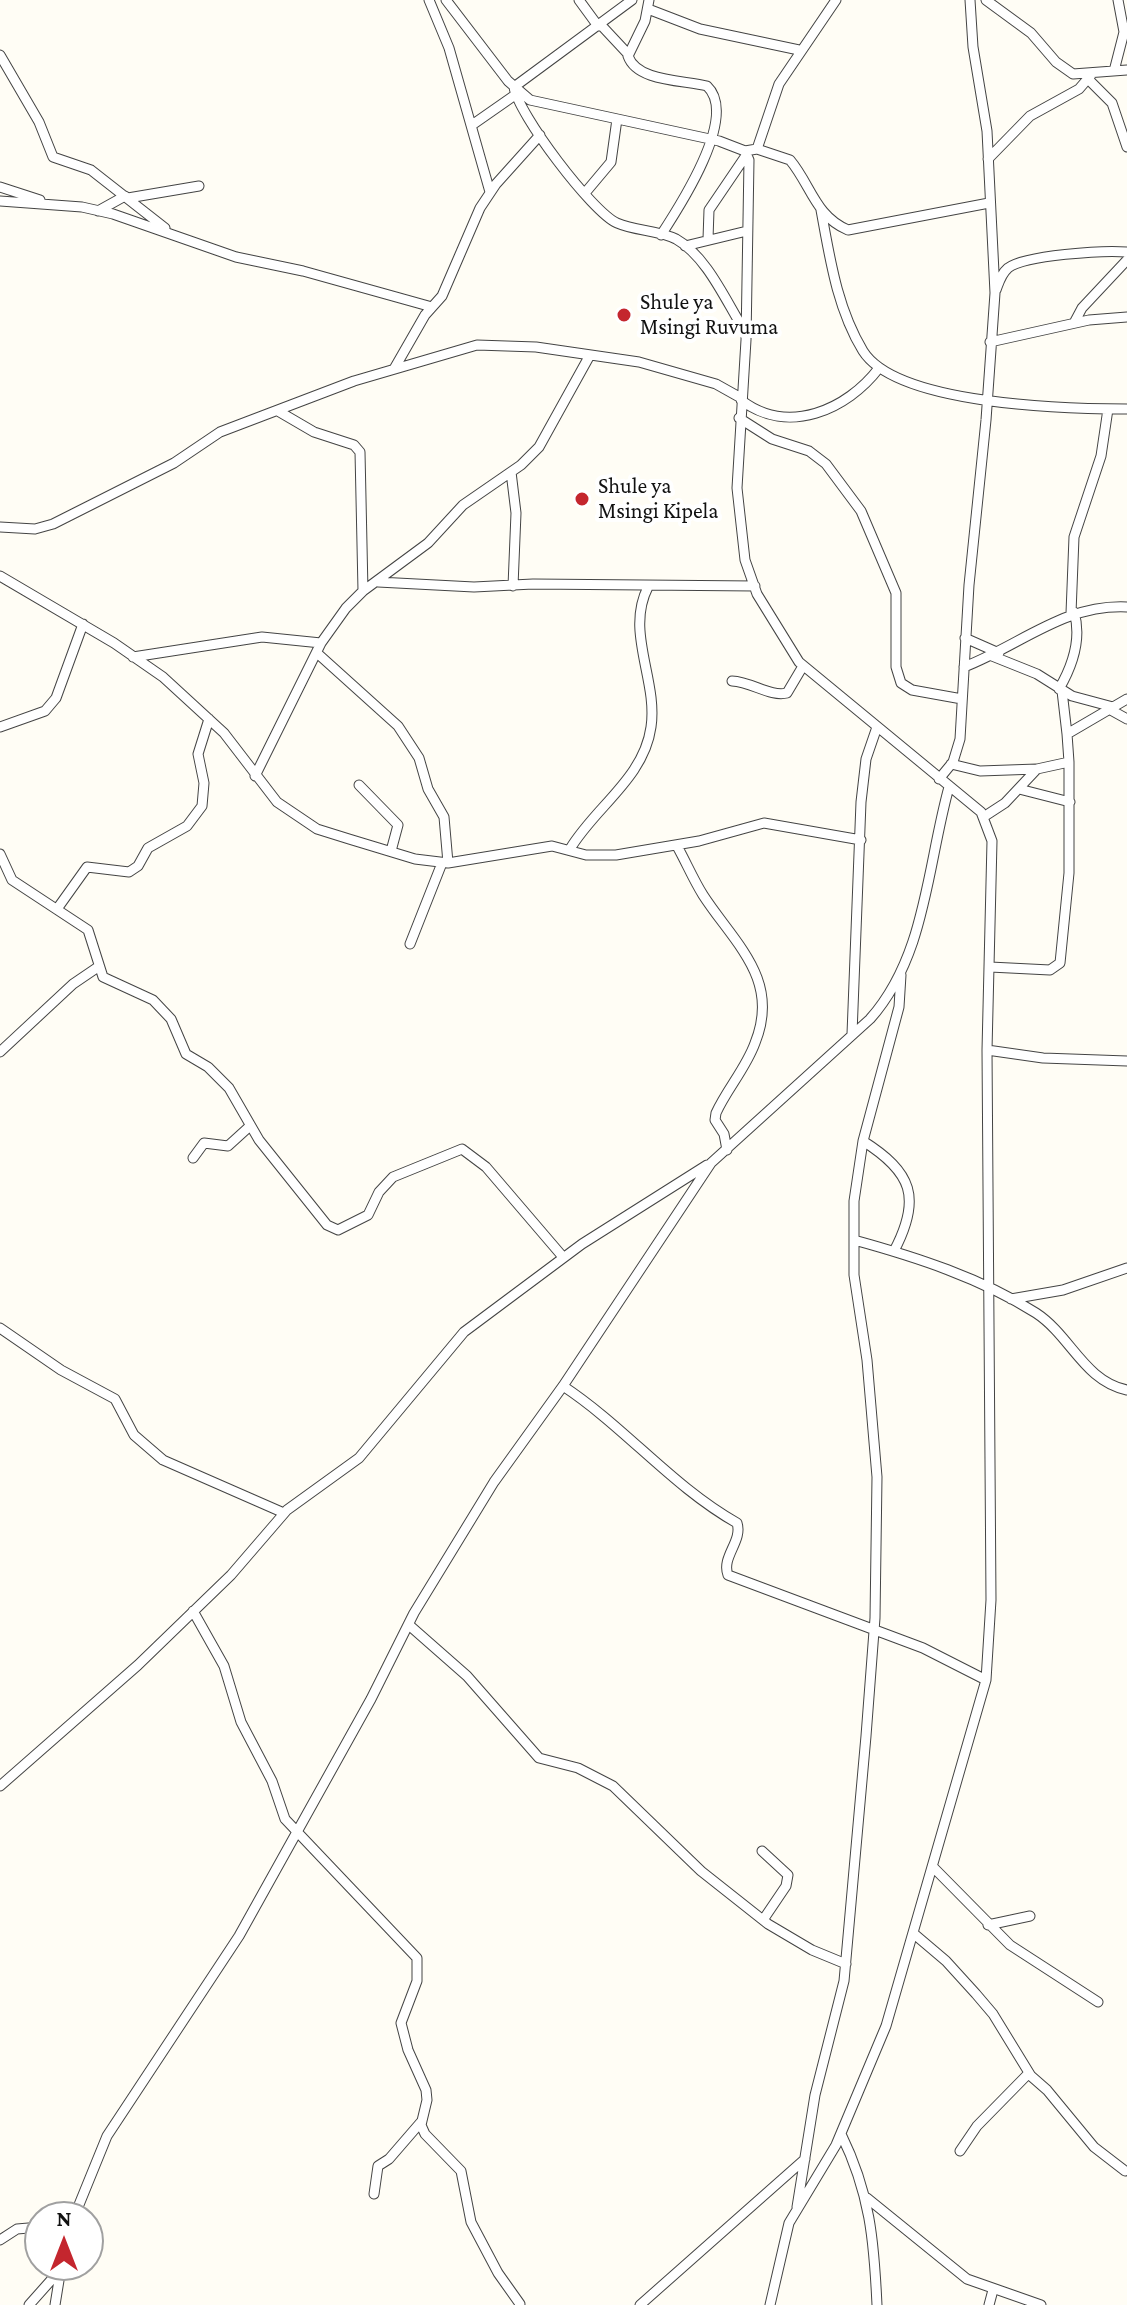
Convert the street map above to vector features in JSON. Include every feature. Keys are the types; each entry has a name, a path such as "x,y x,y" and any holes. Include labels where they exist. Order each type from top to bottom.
{"street":[{"path":"429,0 449,48 490,192"},
{"path":"446,0 514,91 540,135 602,213 616,223 661,235 685,246 711,277 746,333"},
{"path":"579,0 628,54 632,66 652,75 696,83 712,91 716,100 712,140 684,200 661,235"},
{"path":"472,125 632,0"},
{"path":"708,239 709,210 750,151 799,50 836,0"},
{"path":"939,779 951,764 960,739 965,638 995,293 988,159 970,0"},
{"path":"986,0 1031,33 1056,62 1073,74 1090,77 1127,70"},
{"path":"1114,71 1124,32 1118,0"},
{"path":"628,54 648,5 700,29 799,50"},
{"path":"0,55 39,122 53,157 91,170 167,230"},
{"path":"988,159 1030,116 1079,89 1090,77"},
{"path":"1090,77 1112,103 1127,147"},
{"path":"514,91 543,105 712,140 790,160 830,221 854,231 919,214 967,210 989,203"},
{"path":"585,193 611,162 617,119"},
{"path":"394,369 442,296 490,192 540,135"},
{"path":"750,151 746,333 739,418 737,510 745,560 755,586 803,666 985,816 992,841 987,1050 991,1600 986,1680 886,2026 841,2134 797,2211 781,2248 770,2305"},
{"path":"98,211 127,197 199,186"},
{"path":"0,187 51,204"},
{"path":"0,201 98,211 167,230 236,257 303,271 432,307"},
{"path":"821,210 835,286 864,352 879,368 904,383 987,399 1127,409"},
{"path":"685,246 747,231"},
{"path":"995,293 1001,276 1018,263 1087,251 1127,252"},
{"path":"1074,323 1082,308 1127,260"},
{"path":"990,342 1074,323 1127,317"},
{"path":"0,527 35,529 62,520 174,463 220,432 394,369 477,345 536,347 684,373 727,388 768,414 811,416 827,412 856,394 879,368"},
{"path":"255,776 321,643 363,591 430,541 465,503 511,472 539,447 590,355"},
{"path":"990,967 1050,970 1060,963 1069,873 1070,802 1067,734 1060,690 1074,654 1079,628 1073,612 1074,537 1101,456 1108,409"},
{"path":"278,411 314,432 354,445 360,452 363,591"},
{"path":"739,418 772,439 809,451 843,484 861,511 892,577 897,605 896,667 901,683 912,690 962,699"},
{"path":"511,472 516,513 513,586"},
{"path":"0,576 83,624 163,677 209,719 277,802 306,823 391,851 445,863 552,846 596,856 677,846 764,823 861,840"},
{"path":"378,582 513,586 755,586"},
{"path":"570,849 587,823 629,778 646,747 652,710 639,630 641,600 648,587"},
{"path":"964,667 995,655 1073,612 1127,607"},
{"path":"0,727 37,717 51,704 83,624"},
{"path":"133,657 262,637 321,643"},
{"path":"965,638 1037,674 1060,690 1083,701 1111,708 1127,719"},
{"path":"317,653 398,726 419,758 428,789 444,817 445,863 410,944"},
{"path":"732,681 758,685 775,694 787,693 803,666"},
{"path":"1067,734 1127,699"},
{"path":"57,909 87,867 129,872 138,866 148,848 187,826 202,806 204,783 198,754 209,719"},
{"path":"852,1034 856,886 866,759 877,727"},
{"path":"951,764 980,771 1037,769 1069,762"},
{"path":"985,816 1019,789 1037,769"},
{"path":"359,785 398,825 391,851"},
{"path":"0,1786 109,1691 193,1611 242,1563 284,1513 359,1458 464,1332 563,1257 711,1163 878,1010 901,972 919,924 949,787"},
{"path":"1019,789 1070,802"},
{"path":"677,846 704,896 751,959 761,993 761,1019 756,1043 716,1113 715,1120 724,1134 727,1150"},
{"path":"0,854 12,880 88,930 103,977 153,1000 171,1019 186,1054 208,1067 229,1088 250,1126 332,1229 350,1226 368,1215 379,1192 393,1177 462,1149 486,1167 563,1257"},
{"path":"0,1052 73,984 98,967"},
{"path":"797,2211 815,2095 831,2043 846,1964 874,1630 876,1454 856,1293 854,1240 857,1170 899,1007 901,972"},
{"path":"987,1050 1043,1058 1127,1061"},
{"path":"193,1158 204,1143 228,1146 250,1126"},
{"path":"863,1141 889,1160 909,1183 910,1207 894,1251"},
{"path":"81,2201 107,2136 219,1968 296,1834 409,1625 494,1482 563,1386 711,1163"},
{"path":"854,1240 894,1251 1009,1299 1049,1323 1102,1383 1127,1390"},
{"path":"1009,1299 1063,1290 1127,1268"},
{"path":"0,1328 61,1370 115,1399 140,1443 163,1460 284,1513"},
{"path":"563,1386 609,1419 700,1500 737,1523 739,1535 725,1568 728,1575 923,1648 986,1680"},
{"path":"193,1611 224,1666 241,1722 272,1781 282,1813 296,1834 417,1958 417,1981 401,2023 427,2100 421,2122 389,2159 378,2166 374,2194"},
{"path":"409,1625 467,1676 539,1758 578,1768 613,1786 701,1871 763,1920 785,1936 846,1964"},
{"path":"762,1851 788,1875 786,1886 763,1920"},
{"path":"933,1867 988,1925 1034,1963 1098,2002"},
{"path":"988,1925 1030,1916"},
{"path":"913,1933 946,1961 993,2014 1029,2073 1094,2147 1125,2171"},
{"path":"960,2151 977,2126 1029,2073"},
{"path":"421,2122 425,2134 461,2171 471,2222 498,2273 520,2304"},
{"path":"841,2134 858,2168 867,2198 877,2305"},
{"path":"640,2305 805,2159"},
{"path":"867,2198 946,2265 993,2290 1041,2305"},
{"path":"0,2240 17,2229 24,2228"},
{"path":"29,2305 50,2281"},
{"path":"55,2305 59,2281"},
{"path":"989,2305 993,2290"}],"place":[{"name":"Shule ya Msingi Ruvuma","path":"624,315"},
{"name":"Shule ya Msingi Kipela","path":"582,499"}]}
